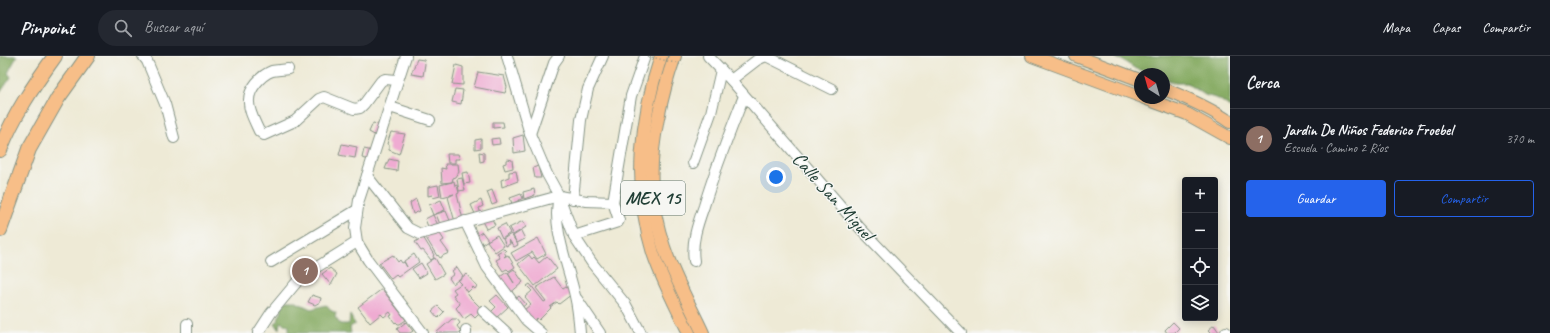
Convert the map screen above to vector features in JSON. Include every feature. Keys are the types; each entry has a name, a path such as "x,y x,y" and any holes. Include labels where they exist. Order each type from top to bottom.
{"highway":[{"path":"0,150 20,110 55,56"},
{"path":"0,230 29,149 58,98 88,56"}],"main road":[{"name":"MEX 15","path":"661,56 648,108 643,137 641,184 642,204 654,254 689,333"},
{"path":"1032,56 1134,94"},
{"path":"1076,56 1134,78"},
{"name":"MEX 15","path":"679,61 660,110 655,142 652,186 654,205 664,246 677,279 703,333"},
{"path":"1170,92 1190,100 1230,122"},
{"path":"1160,104 1187,114 1230,138"}],"street":[{"path":"144,56 165,104 174,138"},
{"path":"406,56 367,176 357,210 355,228 358,242 368,260 423,333"},
{"path":"507,56 530,134 547,174 559,196 574,236 592,263 626,306 641,333"},
{"path":"530,134 554,63 559,56"},
{"path":"573,199 581,120 588,89 603,56"},
{"path":"574,236 618,222 617,212 613,202 631,96 644,56"},
{"name":"Calle San Miguel","path":"708,56 731,80 859,226 961,333"},
{"path":"731,80 757,60 766,56 832,89"},
{"path":"288,69 272,72 266,75 251,90 249,100 250,105 258,130 261,134 264,135 295,121 319,99 324,97 354,109 360,108 381,81 385,79 397,80"},
{"path":"693,163 711,113 721,70"},
{"path":"694,260 693,253 695,241 711,182 744,96"},
{"path":"390,107 430,120"},
{"path":"367,176 408,228 420,234 559,196 586,201 613,202"},
{"path":"559,196 557,221 560,240 576,298 580,333"},
{"path":"271,262 357,210"},
{"path":"465,221 487,267 526,320 541,333"},
{"path":"258,333 271,313 301,277 358,242"},
{"path":"576,298 600,333"},
{"path":"483,311 507,333"}],"path":[{"path":"648,56 679,61"}],"green space":[{"path":"0,56 17,56 8,73 11,77 0,93"},
{"path":"1110,56 1230,56 1230,107 1219,99 1205,95 1187,83 1175,83 1170,81 1170,68 1134,68 1122,60"},
{"path":"286,301 294,301 311,309 326,305 330,310 336,313 335,317 340,324 349,324 350,315 355,324 350,327 351,333 289,333 289,326 280,322 279,329 275,323 279,320 278,318 282,311 281,307"}],"building":[{"path":"417,59 424,60 425,64 423,76 411,74"},
{"path":"456,65 463,67 463,85 452,84"},
{"path":"478,72 504,76 507,87 505,93 474,87"},
{"path":"455,89 463,90 461,104 452,102"},
{"path":"493,122 503,122 504,127 493,128"},
{"path":"373,123 381,125 378,137 369,132"},
{"path":"391,132 405,134 399,154 389,150 389,145 387,144"},
{"path":"523,135 525,151 514,153 513,138"},
{"path":"499,138 500,144 492,145 491,139"},
{"path":"481,139 481,148 475,149 475,140"},
{"path":"342,144 357,147 355,158 339,155"},
{"path":"364,149 373,151 370,160 362,158"},
{"path":"479,152 484,153 484,161 480,162"},
{"path":"447,154 458,154 460,159 455,159 455,163 448,163"},
{"path":"389,159 398,161 397,171 385,169"},
{"path":"506,160 512,160 513,168 505,170 503,164 506,163"},
{"path":"445,164 458,164 459,172 456,177 453,178 452,182 442,183 441,168 446,169"},
{"path":"538,166 541,178 535,178 533,168"},
{"path":"516,171 518,181 502,187 501,180 509,177 509,172"},
{"path":"468,172 470,183 464,184 462,173"},
{"path":"462,178 465,190 459,191 457,179"},
{"path":"454,181 455,186 457,185 459,193 457,194 463,220 455,222 448,197 454,194 442,197 440,185"},
{"path":"438,185 440,196 433,198 432,195 428,196 428,187"},
{"path":"534,189 535,195 524,199 523,192"},
{"path":"492,190 497,203 492,205 487,192"},
{"path":"521,194 523,198 512,204 510,198"},
{"path":"416,199 420,211 413,214 410,203"},
{"path":"441,200 445,210 433,215 429,205"},
{"path":"481,200 483,206 479,208 481,214 476,216 471,205"},
{"path":"446,211 451,223 441,227 436,214"},
{"path":"433,215 438,225 429,229 425,219"},
{"path":"491,217 495,225 486,229 482,221"},
{"path":"523,221 526,227 513,235 509,228"},
{"path":"505,224 510,233 502,239 497,228"},
{"path":"437,229 444,240 441,242 449,253 440,258 438,255 437,256 425,236"},
{"path":"521,231 525,239 517,243 513,236"},
{"path":"482,232 488,240 482,244 476,236"},
{"path":"511,234 518,245 514,247 509,240 510,244 506,246 503,239"},
{"path":"497,235 504,246 495,252 487,241"},
{"path":"423,237 434,255 434,258 431,260 423,250 421,251 415,242"},
{"path":"538,238 546,254 537,259 532,252 516,261 511,253"},
{"path":"504,249 506,251 504,252 506,255 504,257 508,255 515,267 509,271 507,269 503,271 496,260 500,258 497,253"},
{"path":"414,254 419,262 398,277 396,275 391,279 379,263 393,255 398,262 400,260 402,263 404,262 407,267 404,261"},
{"path":"529,255 532,259 534,257 539,263 547,256 557,269 535,286 518,264"},
{"path":"435,258 444,274 435,279 426,264"},
{"path":"421,263 427,273 419,278 412,269"},
{"path":"457,267 463,276 453,284 449,278 454,274 452,271"},
{"path":"330,268 337,274 331,285 322,274"},
{"path":"514,269 523,282 508,295 497,279 507,272 514,283 508,273"},
{"path":"466,274 477,286 475,289 473,287 468,292 463,286 469,296 483,310 475,318 471,314 464,319 456,308 460,304 453,295 456,293 453,289 461,284 458,281"},
{"path":"554,277 563,289 566,287 572,294 559,304 557,302 550,307 551,308 539,320 537,318 533,322 523,311 531,304 525,297 532,291 527,286 530,284 544,302 546,301 536,288"},
{"path":"382,289 406,320 400,324 395,323 390,316 392,315 390,312 384,317 381,314 370,323 358,307"},
{"path":"312,295 321,298 320,302 315,305 308,302"},
{"path":"497,295 508,307 496,318 491,312 496,307 490,301"},
{"path":"519,296 526,304 519,310 512,302"},
{"path":"438,306 444,312 438,318 432,311"},
{"path":"452,319 457,319 460,323 457,326 462,333 436,333"},
{"path":"406,322 413,331 410,333 400,333 397,329"},
{"path":"1173,322 1179,328 1174,333 1167,333 1165,330"},
{"path":"1214,325 1219,333 1211,333 1208,330"}],"place":[{"name":"Jardin De Niños Federico Froebel","path":"305,271"}]}
